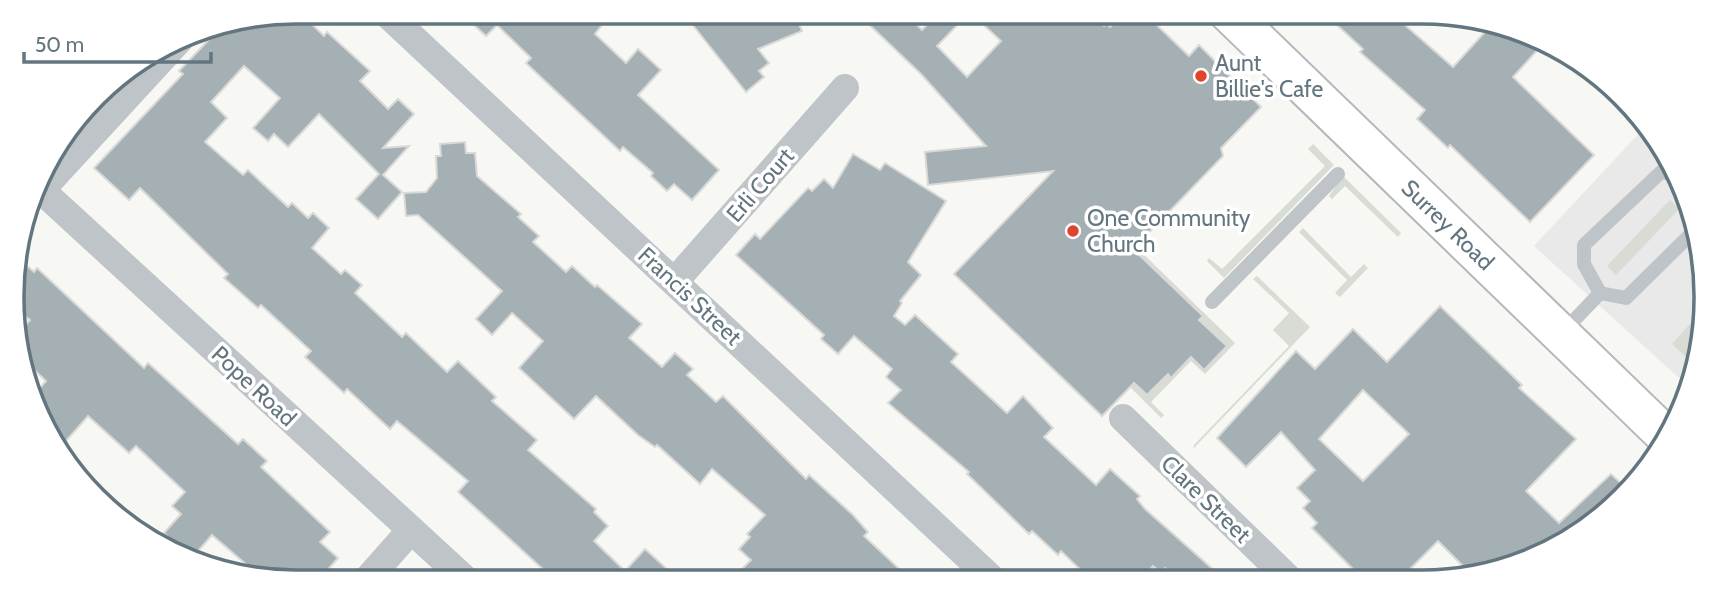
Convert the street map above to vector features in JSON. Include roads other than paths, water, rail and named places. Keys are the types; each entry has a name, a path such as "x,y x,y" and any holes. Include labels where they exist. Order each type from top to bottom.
{"main road":[{"name":"Surrey Road","path":"1240,24 1659,429"}],"street":[{"name":"Francis Street","path":"398,24 982,570"},
{"name":"Pope Road","path":"52,178 158,63"},
{"name":"Erli Court","path":"675,281 845,88"},
{"name":"Pope Road","path":"45,194 455,570"},
{"name":"Clare Street","path":"1123,418 1280,570"},
{"path":"376,570 411,530"}],"lane":[{"path":"1600,293 1598,283 1584,264 1584,245 1648,181 1663,172"},
{"path":"1212,302 1338,174"},
{"path":"1600,293 1626,298 1687,237"},
{"path":"1562,334 1600,293"}],"place":[{"name":"Aunt Billie's Cafe","path":"1201,76"},
{"name":"One Community Church","path":"1073,231"}]}
